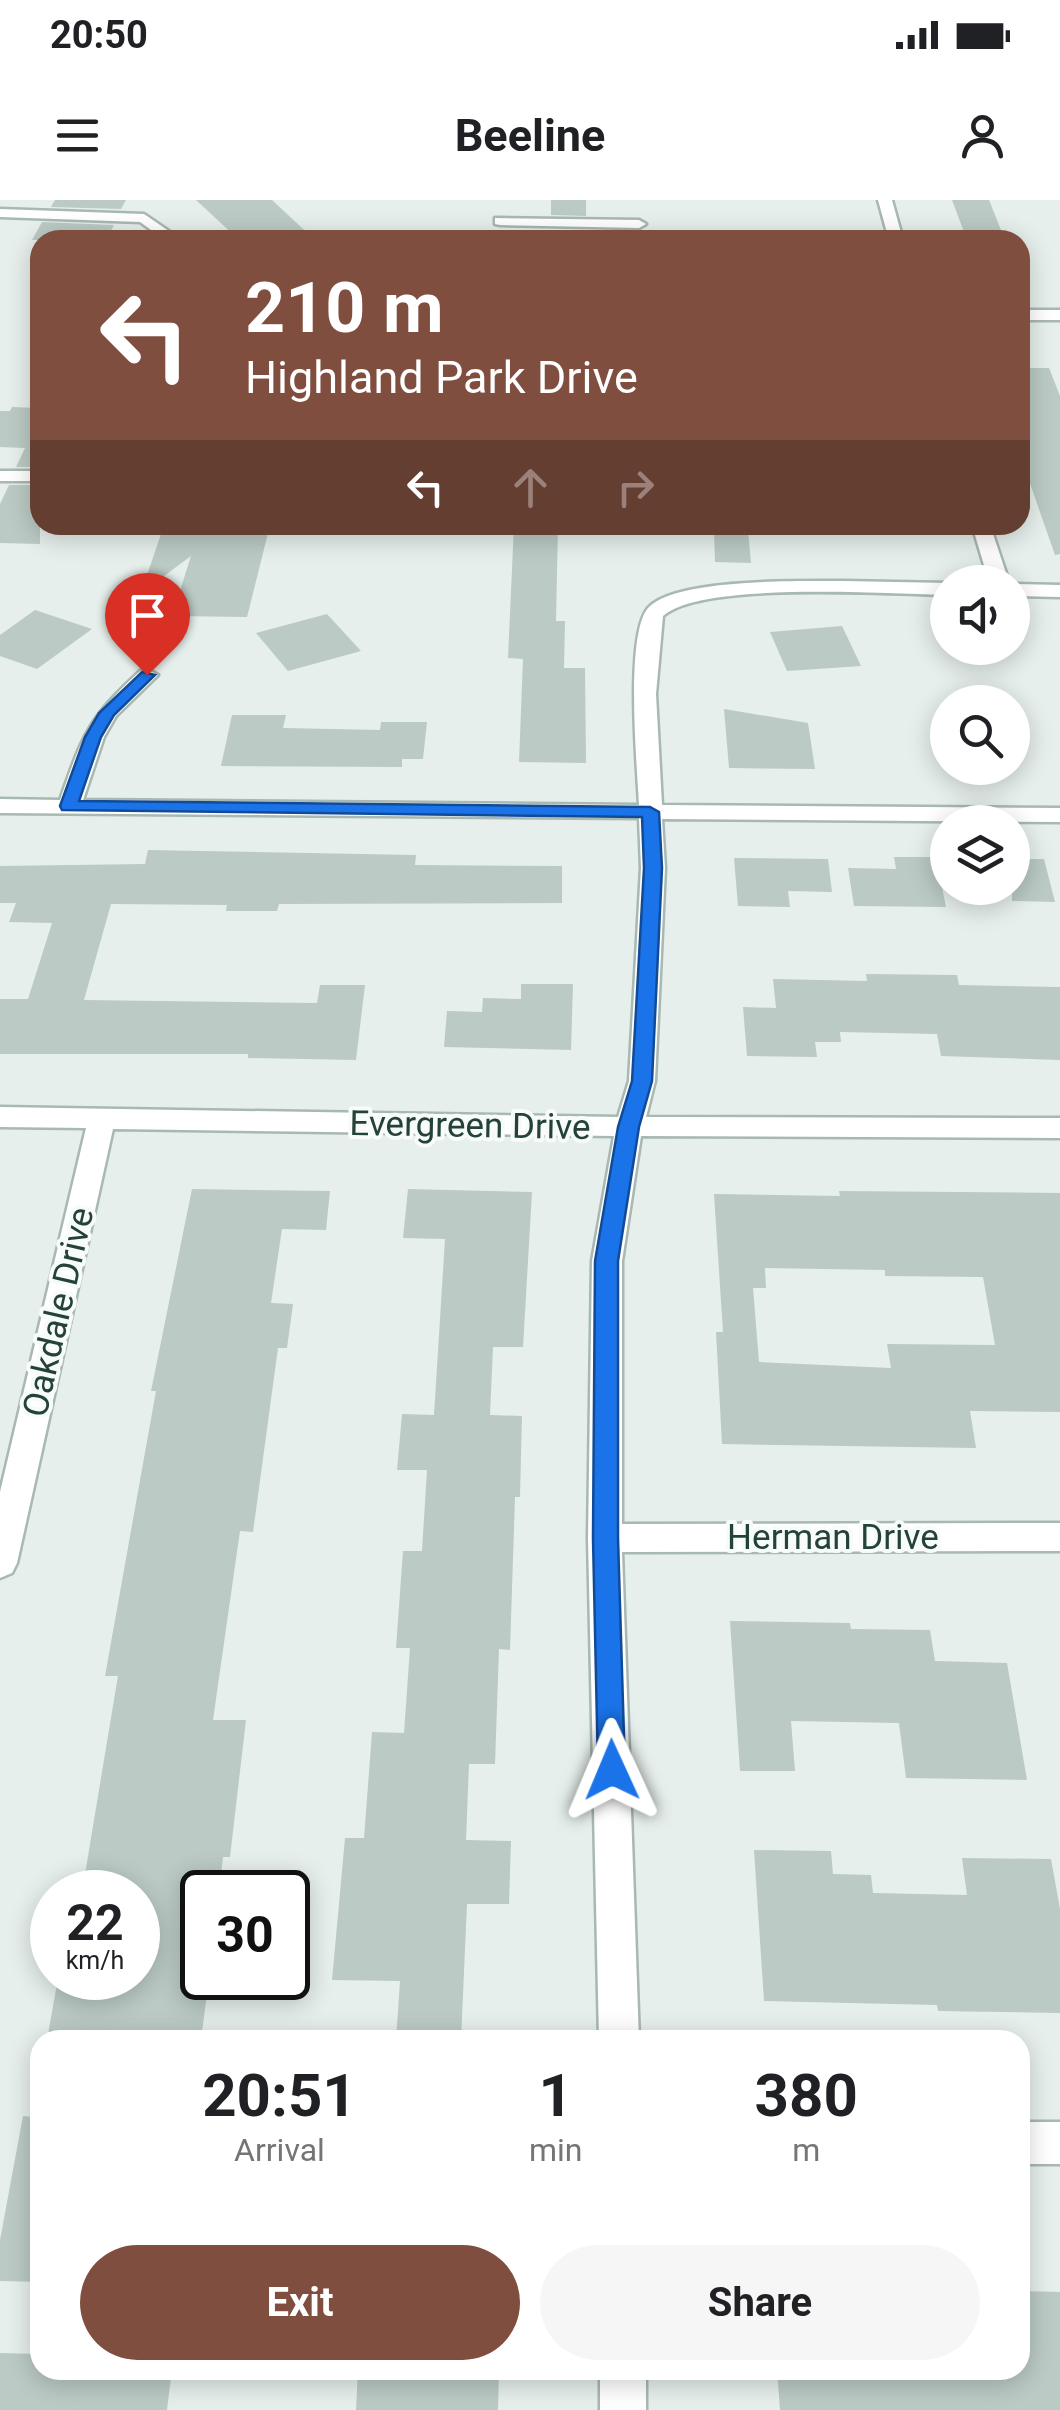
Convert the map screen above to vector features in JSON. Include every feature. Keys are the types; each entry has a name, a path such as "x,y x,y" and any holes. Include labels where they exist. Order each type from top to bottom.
{"street":[{"path":"885,200 893,230"},
{"path":"0,213 144,218 161,230"},
{"path":"500,221 639,225"},
{"path":"1030,315 1060,315"},
{"path":"0,476 30,476"},
{"path":"985,535 994,565"},
{"path":"619,2030 605,1538 606,1261 629,1127 642,1081 653,868 645,694 649,624 653,614 664,605 706,594 930,589"},
{"path":"1030,590 1060,591"},
{"path":"68,806 93,737 107,713 147,675"},
{"path":"0,806 1060,815"},
{"name":"Evergreen Drive","path":"0,1118 629,1127 1060,1128"},
{"name":"Oakdale Drive","path":"0,1563 102,1120"},
{"name":"Herman Drive","path":"605,1538 1060,1537"},
{"path":"1030,2143 1060,2144"},
{"path":"623,2380 623,2410"}],"building":[{"path":"55,200 126,200 121,209 51,207"},
{"path":"196,200 272,200 304,230 228,230"},
{"path":"551,200 586,200 586,216 551,215"},
{"path":"952,200 989,200 1001,230 963,230"},
{"path":"42,222 114,225 111,230 38,230"},
{"path":"1030,368 1049,368 1060,396 1060,554 1055,555 1030,484"},
{"path":"12,407 30,408 30,467 16,467 25,448 0,447 0,411 10,411"},
{"path":"9,485 30,485 30,535 40,535 40,544 0,543 0,504"},
{"path":"161,535 268,535 247,617 172,616 191,556 141,593"},
{"path":"514,535 558,535 556,621 565,621 564,668 585,668 586,763 519,762 523,659 508,658"},
{"path":"714,535 748,535 751,563 715,562"},
{"path":"35,610 92,629 37,669 0,656 0,635"},
{"path":"327,614 361,651 288,671 256,633"},
{"path":"842,626 861,666 787,671 770,632"},
{"path":"724,709 808,723 815,769 729,768"},
{"path":"232,715 286,715 283,728 380,730 381,722 427,722 423,759 402,759 402,767 221,766"},
{"path":"148,850 416,855 415,865 562,866 562,903 279,904 277,911 226,911 227,905 111,904 84,1000 317,1003 320,985 365,985 356,1060 248,1058 248,1054 0,1054 0,999 28,999 52,923 9,922 16,903 0,903 0,866 145,864"},
{"path":"894,857 930,857 930,905 946,907 854,906 848,868 896,869"},
{"path":"734,858 828,859 832,892 788,891 790,907 738,906"},
{"path":"1030,859 1044,859 1055,902 1030,901"},
{"path":"866,974 957,975 959,985 1060,987 1060,1060 941,1056 937,1034 840,1032 841,1042 815,1042 817,1057 747,1056 743,1007 776,1008 773,979 867,981"},
{"path":"521,984 573,984 571,1050 444,1047 447,1011 482,1012 483,998 521,999"},
{"path":"192,1189 330,1191 326,1230 282,1229 271,1303 293,1304 287,1348 278,1348 253,1532 240,1531 213,1720 246,1720 230,1857 223,1857 222,1870 180,1870 180,2000 206,2000 202,2030 49,2030 54,2000 160,2000 160,1870 86,1870 118,1676 105,1676 156,1391 151,1391"},
{"path":"408,1189 532,1192 523,1347 493,1347 490,1415 522,1416 510,1650 499,1649 495,1764 469,1764 466,1840 511,1841 509,1904 467,1904 461,2030 397,2030 400,1981 332,1980 345,1838 364,1838 372,1732 404,1733 410,1648 396,1648 403,1551 422,1551 427,1470 397,1470 402,1414 434,1415 445,1239 403,1238"},
{"path":"839,1191 1060,1193 1060,1412 970,1411 976,1448 722,1444 716,1332 723,1332 714,1194 840,1196","holes":["765,1268 885,1270 885,1276 983,1277 995,1345 887,1344 891,1368 759,1362 753,1288 766,1288"]},
{"path":"730,1621 850,1623 851,1629 930,1630 935,1661 1007,1663 1027,1780 906,1778 899,1723 791,1721 795,1771 740,1771"},
{"path":"754,1850 831,1851 833,1874 871,1875 873,1893 967,1895 962,1858 1051,1859 1060,1909 1060,2013 938,2011 937,2005 764,2001"},
{"path":"23,2116 30,2117 30,2282 0,2281 0,2240"},
{"path":"1030,2291 1060,2292 1060,2410 780,2410 778,2380 1030,2380"},
{"path":"0,2353 30,2354 30,2380 171,2380 167,2410 0,2410"},
{"path":"358,2380 499,2380 498,2410 356,2410"}],"route":[{"path":"147,675 107,713 93,737 68,806 650,812 653,868 642,1081 629,1127 606,1261 605,1538 612,1770"}]}
